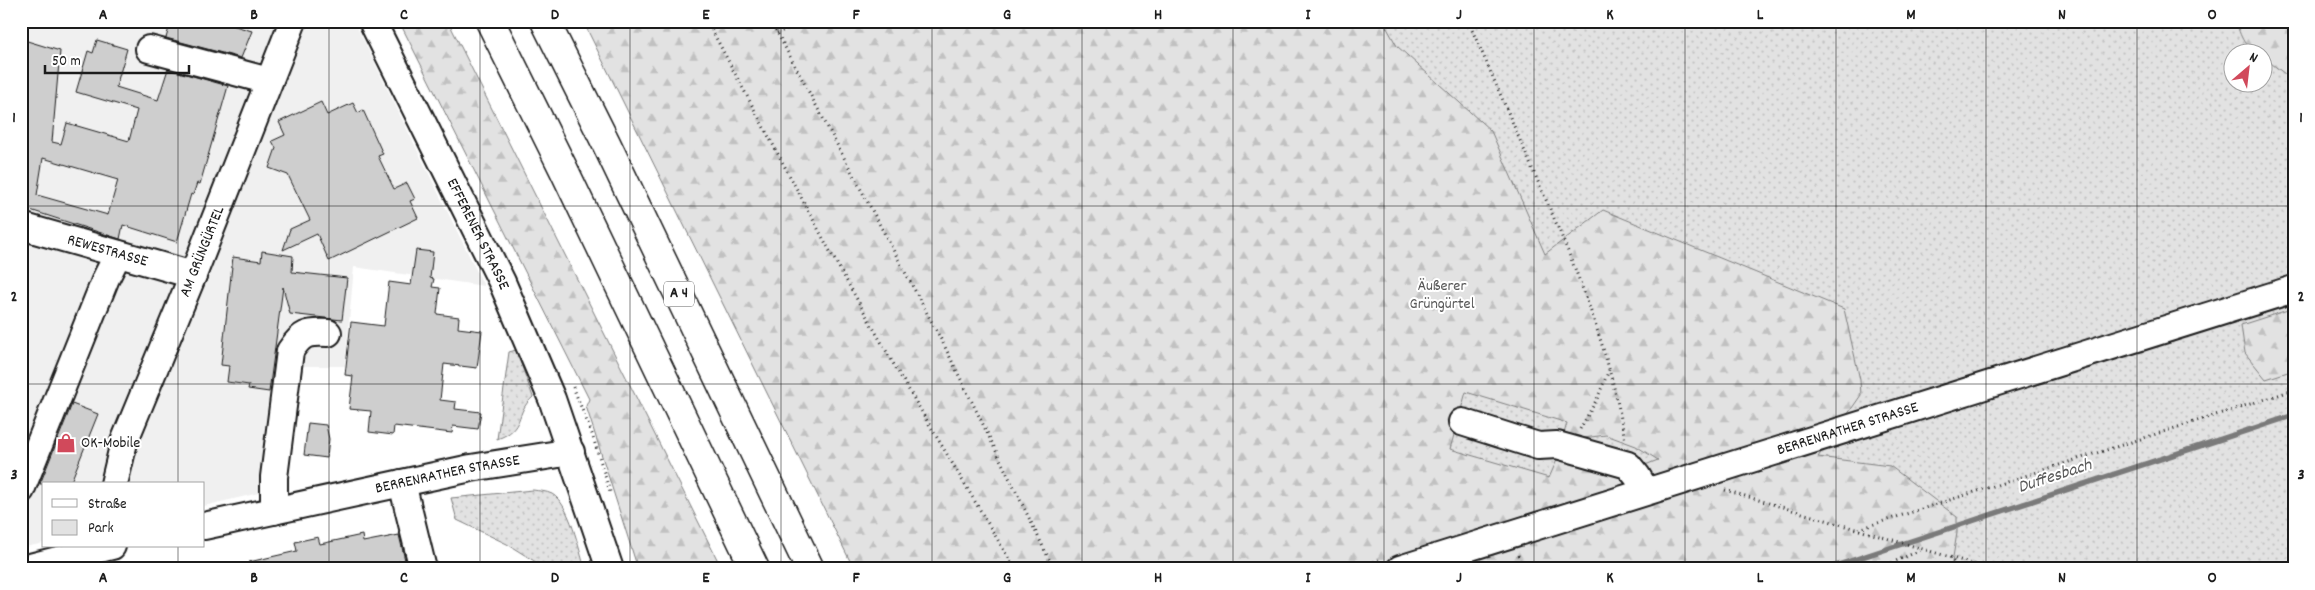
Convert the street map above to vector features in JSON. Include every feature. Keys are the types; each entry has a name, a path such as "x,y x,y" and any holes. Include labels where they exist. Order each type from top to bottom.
{"highway":[{"path":"490,21 563,168 755,569"},
{"name":"A 4","path":"545,21 606,143 810,569"}],"street":[{"name":"EFFERENER STRASSE","path":"372,21 502,282 552,399 571,452"},
{"name":"AM GRÜNGÜRTEL","path":"114,482 124,442 193,275 291,22"},
{"path":"149,49 269,80"},
{"name":"REWESTRASSE","path":"21,226 193,275"},
{"path":"21,490 106,278 118,254"},
{"name":"BERRENRATHER STRASSE","path":"1400,569 2294,289"},
{"path":"274,511 274,477 290,352 298,340 310,332 328,333"},
{"path":"1462,422 1538,446 1561,446 1628,465 1646,491"},
{"name":"BERRENRATHER STRASSE","path":"205,526 471,468 571,452"},
{"path":"571,452 610,569"},
{"path":"402,483 423,569"},
{"path":"22,569 104,548"}],"path":[{"path":"707,21 883,345 1015,569"},
{"path":"771,21 944,345 1054,569"},
{"path":"777,33 807,21"},
{"path":"1468,21 1564,241 1593,319 1616,392 1628,465"},
{"path":"1561,446 1582,428 1609,370"},
{"path":"1859,529 2294,390"},
{"path":"1722,489 1990,569"},
{"path":"1878,569 1923,549"},
{"path":"1950,557 1959,569"}],"shaded area":[{"path":"21,21 354,21 484,286 354,267 345,366 291,366 280,488 205,506 205,482 42,482 42,543 21,548"}],"green space":[{"path":"399,21 448,21 722,569 638,569 586,406 589,399"},
{"name":"Äußerer Grüngürtel","path":"583,21 1383,21 1397,46 1491,131 1545,254 1603,210 1844,309 1860,380 1861,395 1818,457 1890,466 1957,517 1957,533 1951,569 854,569","holes":["1466,392 1567,423 1563,437 1576,439 1606,435 1636,446 1658,460 1617,476 1608,470 1560,453 1549,478 1450,449"]},
{"name":"Äußerer Grüngürtel","path":"590,21 2294,21 2294,569 861,569"},
{"path":"2236,21 2294,21 2294,81 2272,64 2272,42 2244,42"},
{"path":"2294,308 2294,370 2266,379 2245,353 2241,325"},
{"path":"516,350 533,397 523,409 516,426 506,435 497,439 509,352"},
{"path":"533,490 552,494 564,507 573,528 585,569 547,569 507,544 457,520 451,498"}],"building":[{"path":"171,21 218,21 252,31 241,58 166,38"},
{"path":"24,40 60,51 52,142 61,144 67,123 129,141 137,110 76,92 88,51 93,53 97,40 127,49 116,87 158,100 168,69 228,86 200,184 197,183 193,195 191,194 177,242 123,225 120,239 21,207 21,61","holes":["43,158 118,180 108,215 37,195"]},
{"path":"321,102 327,115 353,103 358,113 363,110 383,154 378,156 394,189 407,183 415,199 410,201 418,218 329,261 317,234 283,250 290,229 310,220 288,175 269,168 276,148 272,141 285,135 279,122"},
{"path":"416,250 433,252 430,278 434,279 432,287 440,288 437,314 459,317 458,328 482,331 477,368 444,364 440,400 456,402 455,409 481,412 478,429 453,426 452,433 394,426 393,435 369,432 371,411 349,409 353,376 345,375 351,322 384,326 389,282 411,285"},
{"path":"262,251 293,256 292,272 347,278 342,320 290,314 283,287 269,392 248,389 249,385 227,382 229,366 221,365 233,257 261,261"},
{"path":"72,404 98,414 71,482 42,482 40,484"},
{"path":"308,423 326,425 329,439 327,458 304,455"},
{"path":"362,535 363,542 399,535 405,560 386,564 387,569 249,569 249,562 297,551 295,542 318,537 320,544"}],"waterway":[{"name":"Duffesbach","path":"1826,569 2294,415"}],"place":[{"name":"OK-Mobile","path":"66,443"}]}
